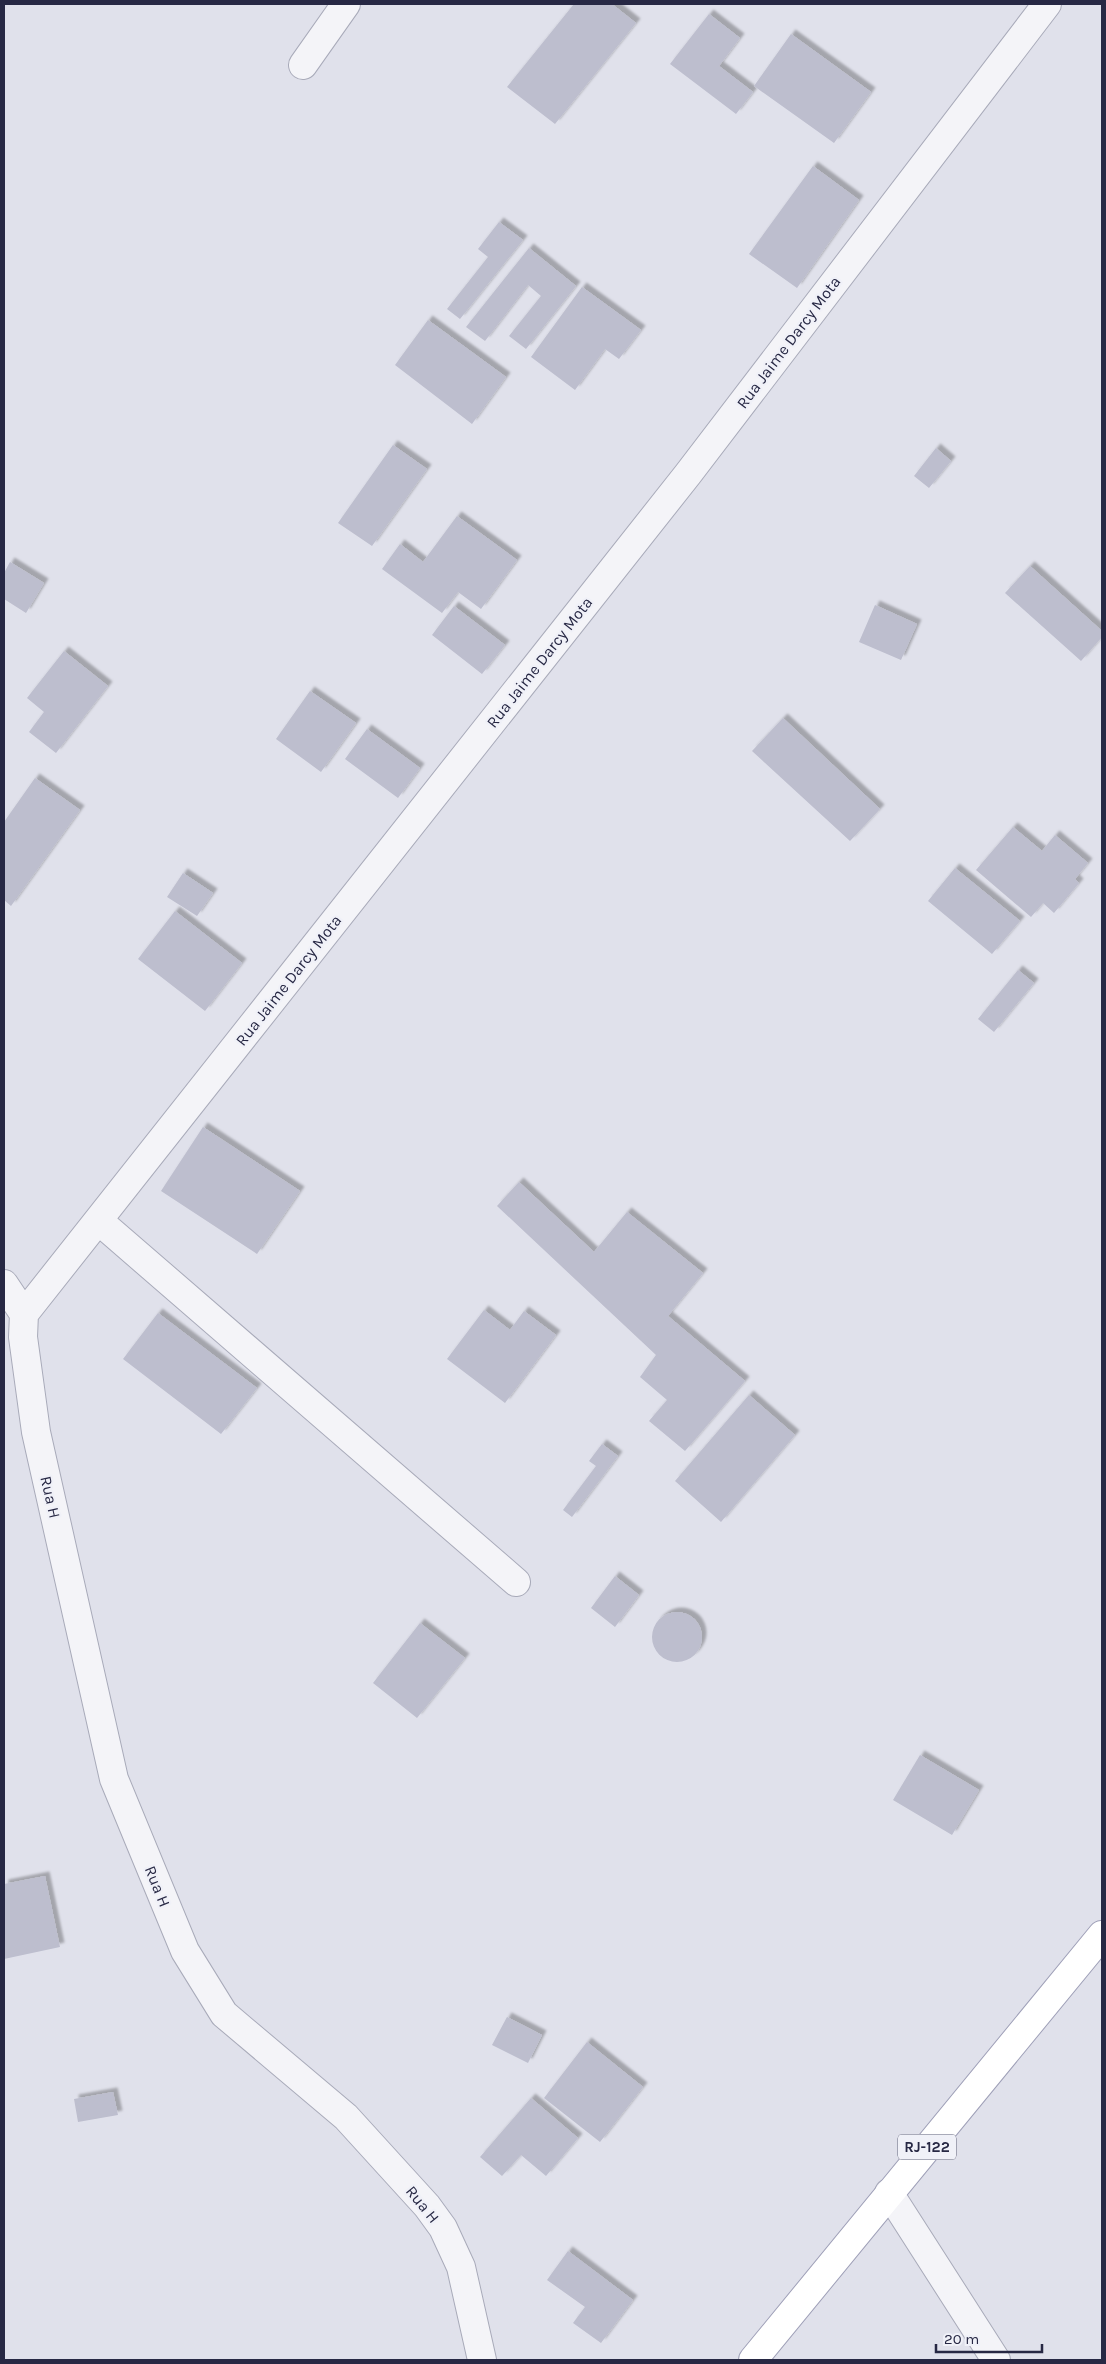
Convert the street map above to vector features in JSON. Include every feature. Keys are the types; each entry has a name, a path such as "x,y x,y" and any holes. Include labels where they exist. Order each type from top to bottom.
{"main road":[{"name":"RJ-122","path":"753,2360 888,2193 1102,1935"}],"street":[{"path":"303,65 346,4"},
{"name":"Rua Jaime Darcy Mota","path":"24,1314 688,474 1047,4"},
{"path":"99,1221 516,1582"},
{"path":"4,1284 24,1314"},
{"name":"Rua H","path":"24,1314 23,1337 36,1432 114,1779 185,1951 224,2014 346,2117 427,2206 442,2228 461,2267 482,2360"},
{"path":"888,2193 996,2360"}],"building":[{"path":"574,4 612,4 636,23 555,124 507,87"},
{"path":"709,14 740,38 719,66 753,92 736,114 670,64"},
{"path":"791,34 871,92 834,143 754,86"},
{"path":"813,166 859,200 797,288 749,254"},
{"path":"499,222 523,240 460,319 447,309 488,257 478,249"},
{"path":"529,248 576,286 526,349 509,336 541,296 528,285 485,341 466,327"},
{"path":"582,287 641,330 619,359 605,349 575,390 531,357"},
{"path":"428,320 506,377 472,424 395,365"},
{"path":"393,445 427,469 372,546 338,523"},
{"path":"936,448 951,461 929,488 914,476"},
{"path":"457,516 517,560 481,609 458,592 442,613 382,569 400,544 423,562"},
{"path":"10,562 44,583 26,613 4,599 4,573"},
{"path":"1030,566 1102,631 1102,637 1081,661 1005,593"},
{"path":"875,605 917,624 901,660 859,642"},
{"path":"454,606 505,645 482,674 432,635"},
{"path":"64,651 108,686 56,753 29,732 44,712 27,698"},
{"path":"310,691 356,723 321,772 276,739"},
{"path":"783,718 880,809 850,841 752,751"},
{"path":"367,729 420,768 398,798 345,759"},
{"path":"35,778 80,810 11,906 4,900 4,822"},
{"path":"1013,827 1042,851 1055,835 1088,863 1075,879 1079,883 1054,913 1043,903 1031,917 976,870"},
{"path":"955,868 1020,921 992,954 928,901"},
{"path":"183,873 213,893 197,916 167,897"},
{"path":"175,911 242,963 205,1011 138,959"},
{"path":"1018,970 1034,983 994,1032 978,1019"},
{"path":"203,1127 300,1191 257,1254 161,1191"},
{"path":"519,1182 594,1252 627,1212 703,1273 668,1316 745,1381 685,1451 649,1421 667,1400 640,1377 656,1355 497,1206"},
{"path":"484,1310 510,1330 524,1311 556,1335 505,1403 447,1359"},
{"path":"158,1313 257,1388 221,1434 123,1359"},
{"path":"749,1395 795,1435 721,1522 675,1481"},
{"path":"602,1444 618,1456 572,1517 563,1510 596,1466 589,1461"},
{"path":"615,1576 639,1595 615,1627 591,1608"},
{"path":"672,1612 682,1612 695,1619 702,1632 702,1642 695,1655 682,1662 672,1662 663,1658 656,1651 652,1642 652,1632 656,1623 663,1616"},
{"path":"420,1623 465,1658 417,1718 373,1683"},
{"path":"920,1755 979,1790 952,1835 893,1800"},
{"path":"45,1876 60,1947 4,1959 4,1884"},
{"path":"507,2017 542,2035 528,2063 492,2045"},
{"path":"587,2042 643,2087 600,2142 544,2098"},
{"path":"113,2092 118,2115 78,2122 74,2099"},
{"path":"531,2098 578,2138 546,2176 521,2155 502,2176 480,2157"},
{"path":"568,2251 633,2300 601,2343 573,2323 585,2307 547,2280"}]}
